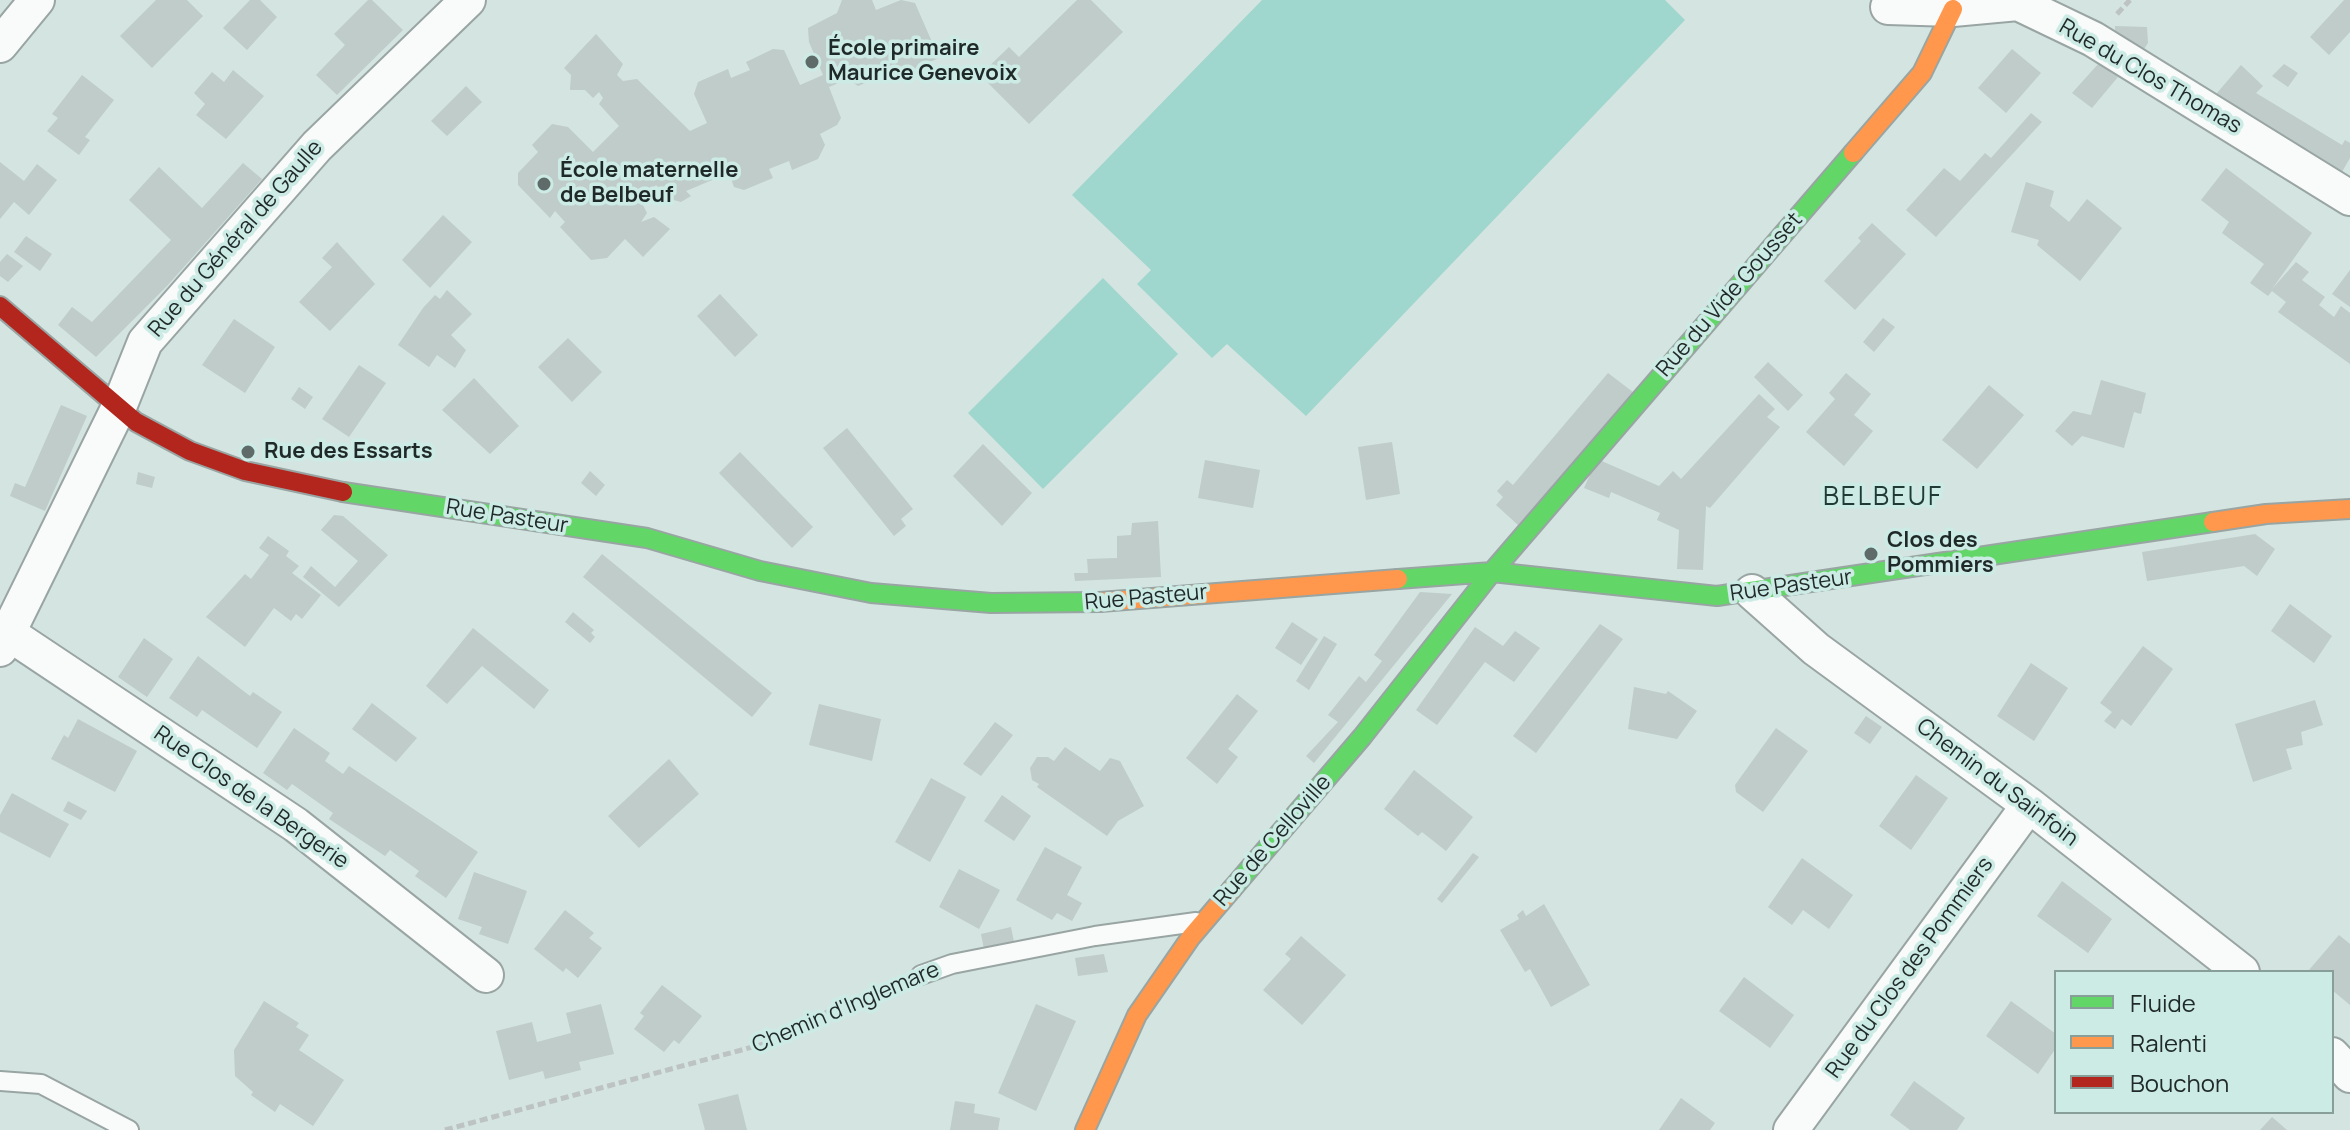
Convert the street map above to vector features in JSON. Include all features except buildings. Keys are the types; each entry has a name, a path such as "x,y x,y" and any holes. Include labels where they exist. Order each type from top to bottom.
{"street":[{"path":"0,45 37,0"},
{"name":"Rue du Général de Gaulle","path":"4,641 119,407 145,342 317,146 468,0"},
{"name":"Rue du Clos Thomas","path":"1888,7 1953,9 2018,3 2093,39 2350,198"},
{"name":"Rue du Vide Gousset","path":"1492,572 1922,73 1953,9"},
{"name":"Rue Pasteur","path":"0,306 136,422 190,451 245,471 325,489 647,538 760,571 871,593 991,603 1078,604 1492,572 1717,596 2266,514 2350,509"},
{"name":"Rue de Celloville","path":"1085,1130 1137,1015 1205,921 1362,737 1492,572"},
{"name":"Chemin du Sainfoin","path":"1752,592 1816,649 2029,805 2239,970"},
{"name":"Rue Clos de la Bergerie","path":"4,641 296,825 486,975"},
{"name":"Rue du Clos des Pommiers","path":"1791,1130 2029,805"},
{"path":"2334,1057 2350,1075"}],"lane":[{"name":"Chemin d'Inglemare","path":"921,975 952,964 1080,939 1205,921"},
{"path":"0,1081 41,1084 129,1130"}],"path":[{"name":"Chemin d'Inglemare","path":"445,1130 771,1042 846,1002 921,975"}],"green space":[{"path":"1262,0 1665,0 1685,20 1306,416 1227,344 1212,358 1137,284 1151,270 1072,195"},
{"path":"1103,278 1178,354 1043,489 968,413"}],"traffic: fast":[{"path":"1232,889 1362,737 1492,572 1853,153"},
{"path":"343,492 647,538 760,571 871,593 991,603 1100,602"},
{"path":"1398,579 1492,572 1717,596 2213,522"}],"traffic: slow":[{"path":"1853,153 1922,73 1953,9"},
{"path":"2213,522 2266,514 2350,509"},
{"path":"1100,602 1398,579"},
{"path":"1085,1130 1137,1015 1191,937 1232,889"}],"traffic: jam":[{"path":"0,306 136,422 190,451 245,471 343,492"}],"place":[{"name":"École primaire Maurice Genevoix","path":"812,62"},
{"name":"École maternelle de Belbeuf","path":"544,184"},
{"name":"Rue des Essarts","path":"248,452"},
{"name":"Clos des Pommiers","path":"1871,554"}],"district":[{"name":"BELBEUF","path":"1883,498"}]}
